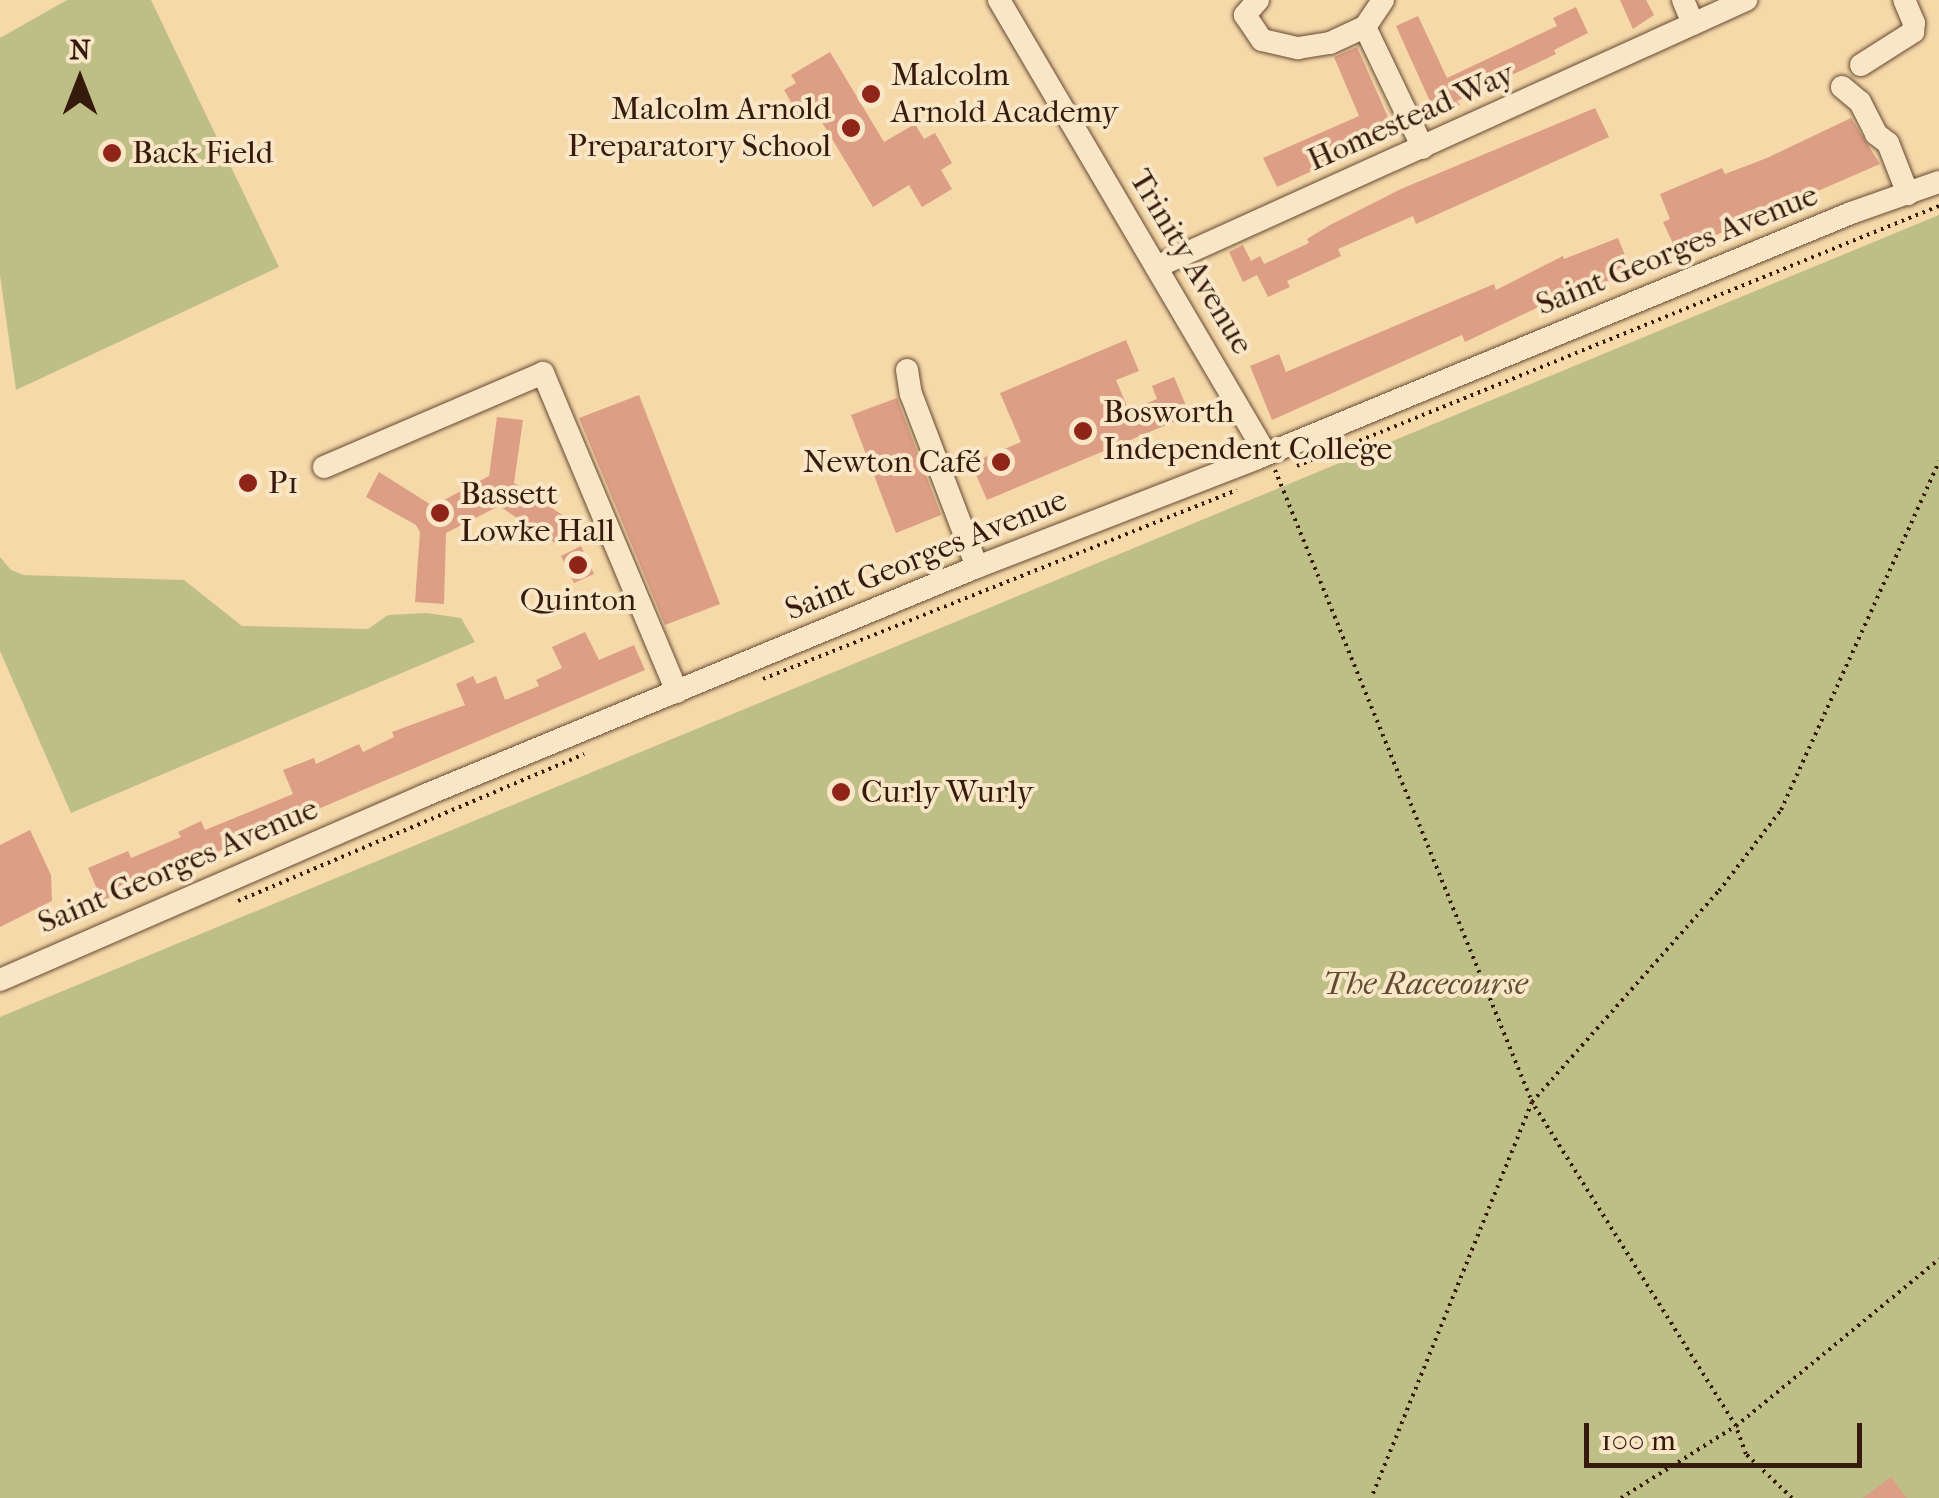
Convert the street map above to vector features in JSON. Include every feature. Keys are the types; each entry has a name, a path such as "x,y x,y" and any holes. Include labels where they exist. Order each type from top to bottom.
{"street":[{"name":"Trinity Avenue","path":"999,0 1272,464"},
{"path":"1258,0 1246,15 1262,40 1298,48 1330,43 1365,26 1383,0"},
{"path":"1683,0 1694,24"},
{"name":"Homestead Way","path":"1156,268 1746,0"},
{"path":"1861,64 1913,32 1914,23 1904,0"},
{"path":"1365,26 1423,148"},
{"path":"1842,87 1860,102 1876,134 1888,143 1908,194"},
{"name":"Saint Georges Avenue","path":"0,980 209,887 977,567 1272,464 1851,213 1939,182"},
{"path":"907,370 911,394 977,567"},
{"path":"324,467 543,374 677,692"}],"path":[{"path":"1295,466 1939,206"},
{"path":"1371,1498 1532,1102 1720,891 1780,810 1939,461"},
{"path":"1272,464 1532,1102 1736,1426 1746,1454 1792,1498"},
{"path":"750,685 1240,488"},
{"path":"239,900 586,753"},
{"path":"1621,1498 1736,1426 1939,1259"}],"green space":[{"name":"Back Field","path":"67,0 151,0 279,267 16,390 0,275 0,38"},
{"name":"The Racecourse","path":"1939,215 1939,1498 0,1498 0,1017"},
{"path":"0,557 11,570 24,575 184,580 242,626 368,629 388,615 427,613 461,618 475,642 71,813 0,651"}],"building":[{"path":"1620,0 1646,0 1654,15 1633,29"},
{"path":"1576,7 1588,33 1554,50 1556,54 1457,101 1460,105 1437,117 1396,26 1418,16 1447,78 1557,26 1553,18"},
{"path":"1357,47 1395,133 1277,187 1263,158 1359,116 1334,57"},
{"name":"Malcolm Arnold Preparatory School","path":"830,52 884,142 915,124 924,139 935,133 952,163 941,170 952,189 922,207 909,185 873,207 817,114 803,122 784,90 796,83 791,75"},
{"path":"1595,108 1609,137 1416,224 1413,216 1338,249 1341,256 1287,281 1290,287 1268,297 1257,275 1243,282 1229,252 1243,245 1251,261 1260,256 1264,264 1309,243 1307,239 1330,225 1401,189"},
{"path":"1851,118 1880,164 1677,252 1663,222 1670,219 1660,194 1722,168 1725,174 1767,158"},
{"path":"1618,238 1632,272 1587,289 1585,285 1465,342 1462,335 1272,420 1250,366 1279,354 1286,372 1494,284 1496,290 1563,256 1564,259"},
{"name":"Bosworth Independent College","path":"1126,340 1139,371 1116,380 1129,411 1157,399 1152,386 1174,377 1190,415 987,500 971,463 1021,442 1000,393"},
{"path":"639,395 720,604 665,625 579,418"},
{"path":"897,398 941,515 896,533 851,415"},
{"name":"Bassett Lowke Hall","path":"497,417 523,420 514,483 570,520 555,543 499,506 446,533 444,604 415,602 420,532 416,525 366,497 379,472 433,506 489,476"},
{"name":"Quinton","path":"581,546 594,574 574,583 561,556"},
{"path":"585,632 599,660 634,645 645,670 102,901 88,868 128,851 131,858 181,837 178,832 201,821 205,830 293,794 283,770 314,758 316,764 359,744 363,752 394,737 392,732 465,705 456,684 473,676 477,684 496,676 505,700 539,686 536,680 562,668 552,647"},
{"path":"30,830 51,875 52,901 0,927 0,845"},
{"path":"1891,1477 1907,1498 1863,1498"}],"place":[{"name":"Malcolm Arnold Academy","path":"871,94"},
{"name":"Malcolm Arnold Preparatory School","path":"851,128"},
{"name":"Back Field","path":"112,153"},
{"name":"Bosworth Independent College","path":"1083,431"},
{"name":"Newton Café","path":"1001,462"},
{"name":"P1","path":"248,483"},
{"name":"Bassett Lowke Hall","path":"440,513"},
{"name":"Quinton","path":"578,565"},
{"name":"Curly Wurly","path":"841,792"}]}
